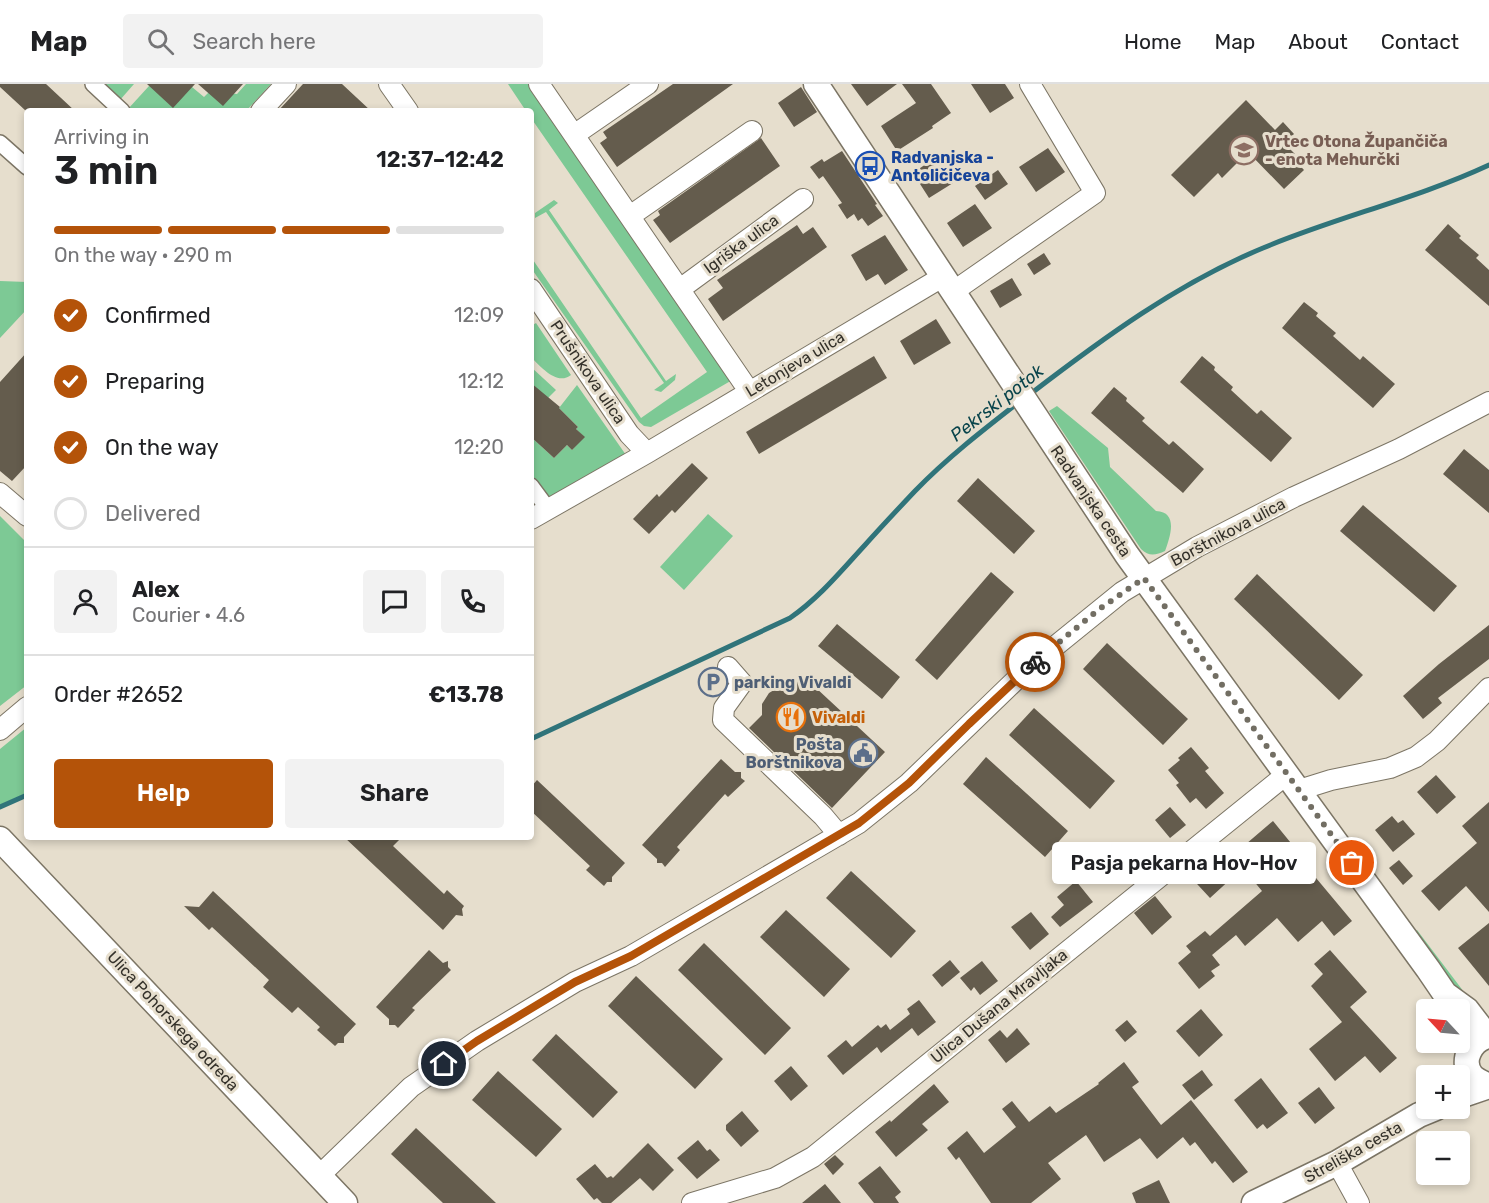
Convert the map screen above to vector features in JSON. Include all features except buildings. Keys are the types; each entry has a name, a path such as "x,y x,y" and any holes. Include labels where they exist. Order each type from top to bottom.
{"street":[{"path":"93,84 119,108"},
{"path":"264,108 286,84"},
{"path":"389,84 406,108"},
{"path":"539,84 749,391"},
{"path":"574,135 648,84"},
{"name":"Radvanjska cesta","path":"816,84 1144,578 1293,782 1446,999"},
{"name":"Letonjeva ulica","path":"534,517 749,391 949,283 1095,193 1030,84"},
{"path":"630,216 752,132"},
{"path":"0,143 24,164"},
{"name":"Igriška ulica","path":"680,289 803,199"},
{"name":"Prušnikova ulica","path":"534,293 629,434 647,453"},
{"name":"Borštnikova ulica","path":"319,1176 411,1087 477,1041 575,982 631,956 859,823 909,783 1027,669 1098,610 1144,578 1285,502 1399,449 1489,402"},
{"path":"534,490 549,509"},
{"path":"0,492 24,513"},
{"path":"728,667 742,683 724,708 723,720 823,816 839,835"},
{"path":"1293,782 1331,780 1390,768 1416,758 1428,750 1489,688"},
{"path":"0,730 24,710"},
{"name":"Ulica Dušana Mravljaka","path":"692,1203 775,1178 813,1157 1293,782"},
{"name":"Ulica Pohorskega odreda","path":"0,839 345,1203"},
{"name":"Radvanjska cesta","path":"1470,1033 1472,1048"},
{"path":"1472,1048 1471,1075 1479,1082 1489,1086"},
{"path":"1470,1093 1489,1086"},
{"name":"Streliška cesta","path":"1254,1203 1337,1163 1416,1116"},
{"path":"1337,1163 1359,1203"}],"green space":[{"path":"103,84 134,84 120,100"},
{"path":"246,84 271,84 249,108 129,108 149,86 192,87 204,97 210,91 237,94"},
{"path":"508,84 531,84 734,379 651,427 639,422 534,272 534,261 641,418 707,372 534,122 534,108 524,108"},
{"path":"554,200 558,203 549,210 666,381 676,374 675,380 661,392 654,390 664,383 546,212 535,218 535,213"},
{"path":"0,281 24,282 24,312 0,338"},
{"path":"536,323 571,375 566,378 555,377 534,360 534,324"},
{"path":"534,370 556,390 548,398 534,393"},
{"path":"577,385 626,455 553,503 534,484 534,440 554,458 567,445 572,450 584,437 576,429 578,427 559,408"},
{"path":"1057,406 1108,448 1110,467 1156,511 1168,516 1171,526 1165,551 1153,554 1141,549 1049,411"},
{"path":"708,514 733,536 684,590 660,567"},
{"path":"0,516 24,540 24,687 0,706"},
{"path":"24,729 24,794 0,805 0,749"},
{"path":"1417,930 1467,999 1464,999 1413,934"}],"waterway":[{"name":"Pekrski potok","path":"1029,395 1084,353 1142,314 1171,295 1232,262 1291,237 1433,188 1489,165"},
{"name":"Pekrski potok","path":"534,738 790,618 829,584 927,479 1019,402"},
{"name":"Pekrski potok","path":"0,807 24,796"}],"way so far":[{"path":"1035,662 1098,610 1144,578 1352,863"}],"place":[{"name":"Vrtec Otona Župančiča - enota Mehurčki","path":"1244,150"},
{"name":"Radvanjska - Antoličičeva","path":"870,166"},
{"name":"parking Vivaldi","path":"713,682"},
{"name":"Vivaldi","path":"791,717"},
{"name":"Pošta Borštnikova","path":"863,753"},
{"name":"Pasja pekarna Hov-Hov","path":"1352,863"}],"route":[{"path":"444,1064 477,1041 575,982 631,956 859,823 909,783 1035,662"}]}
